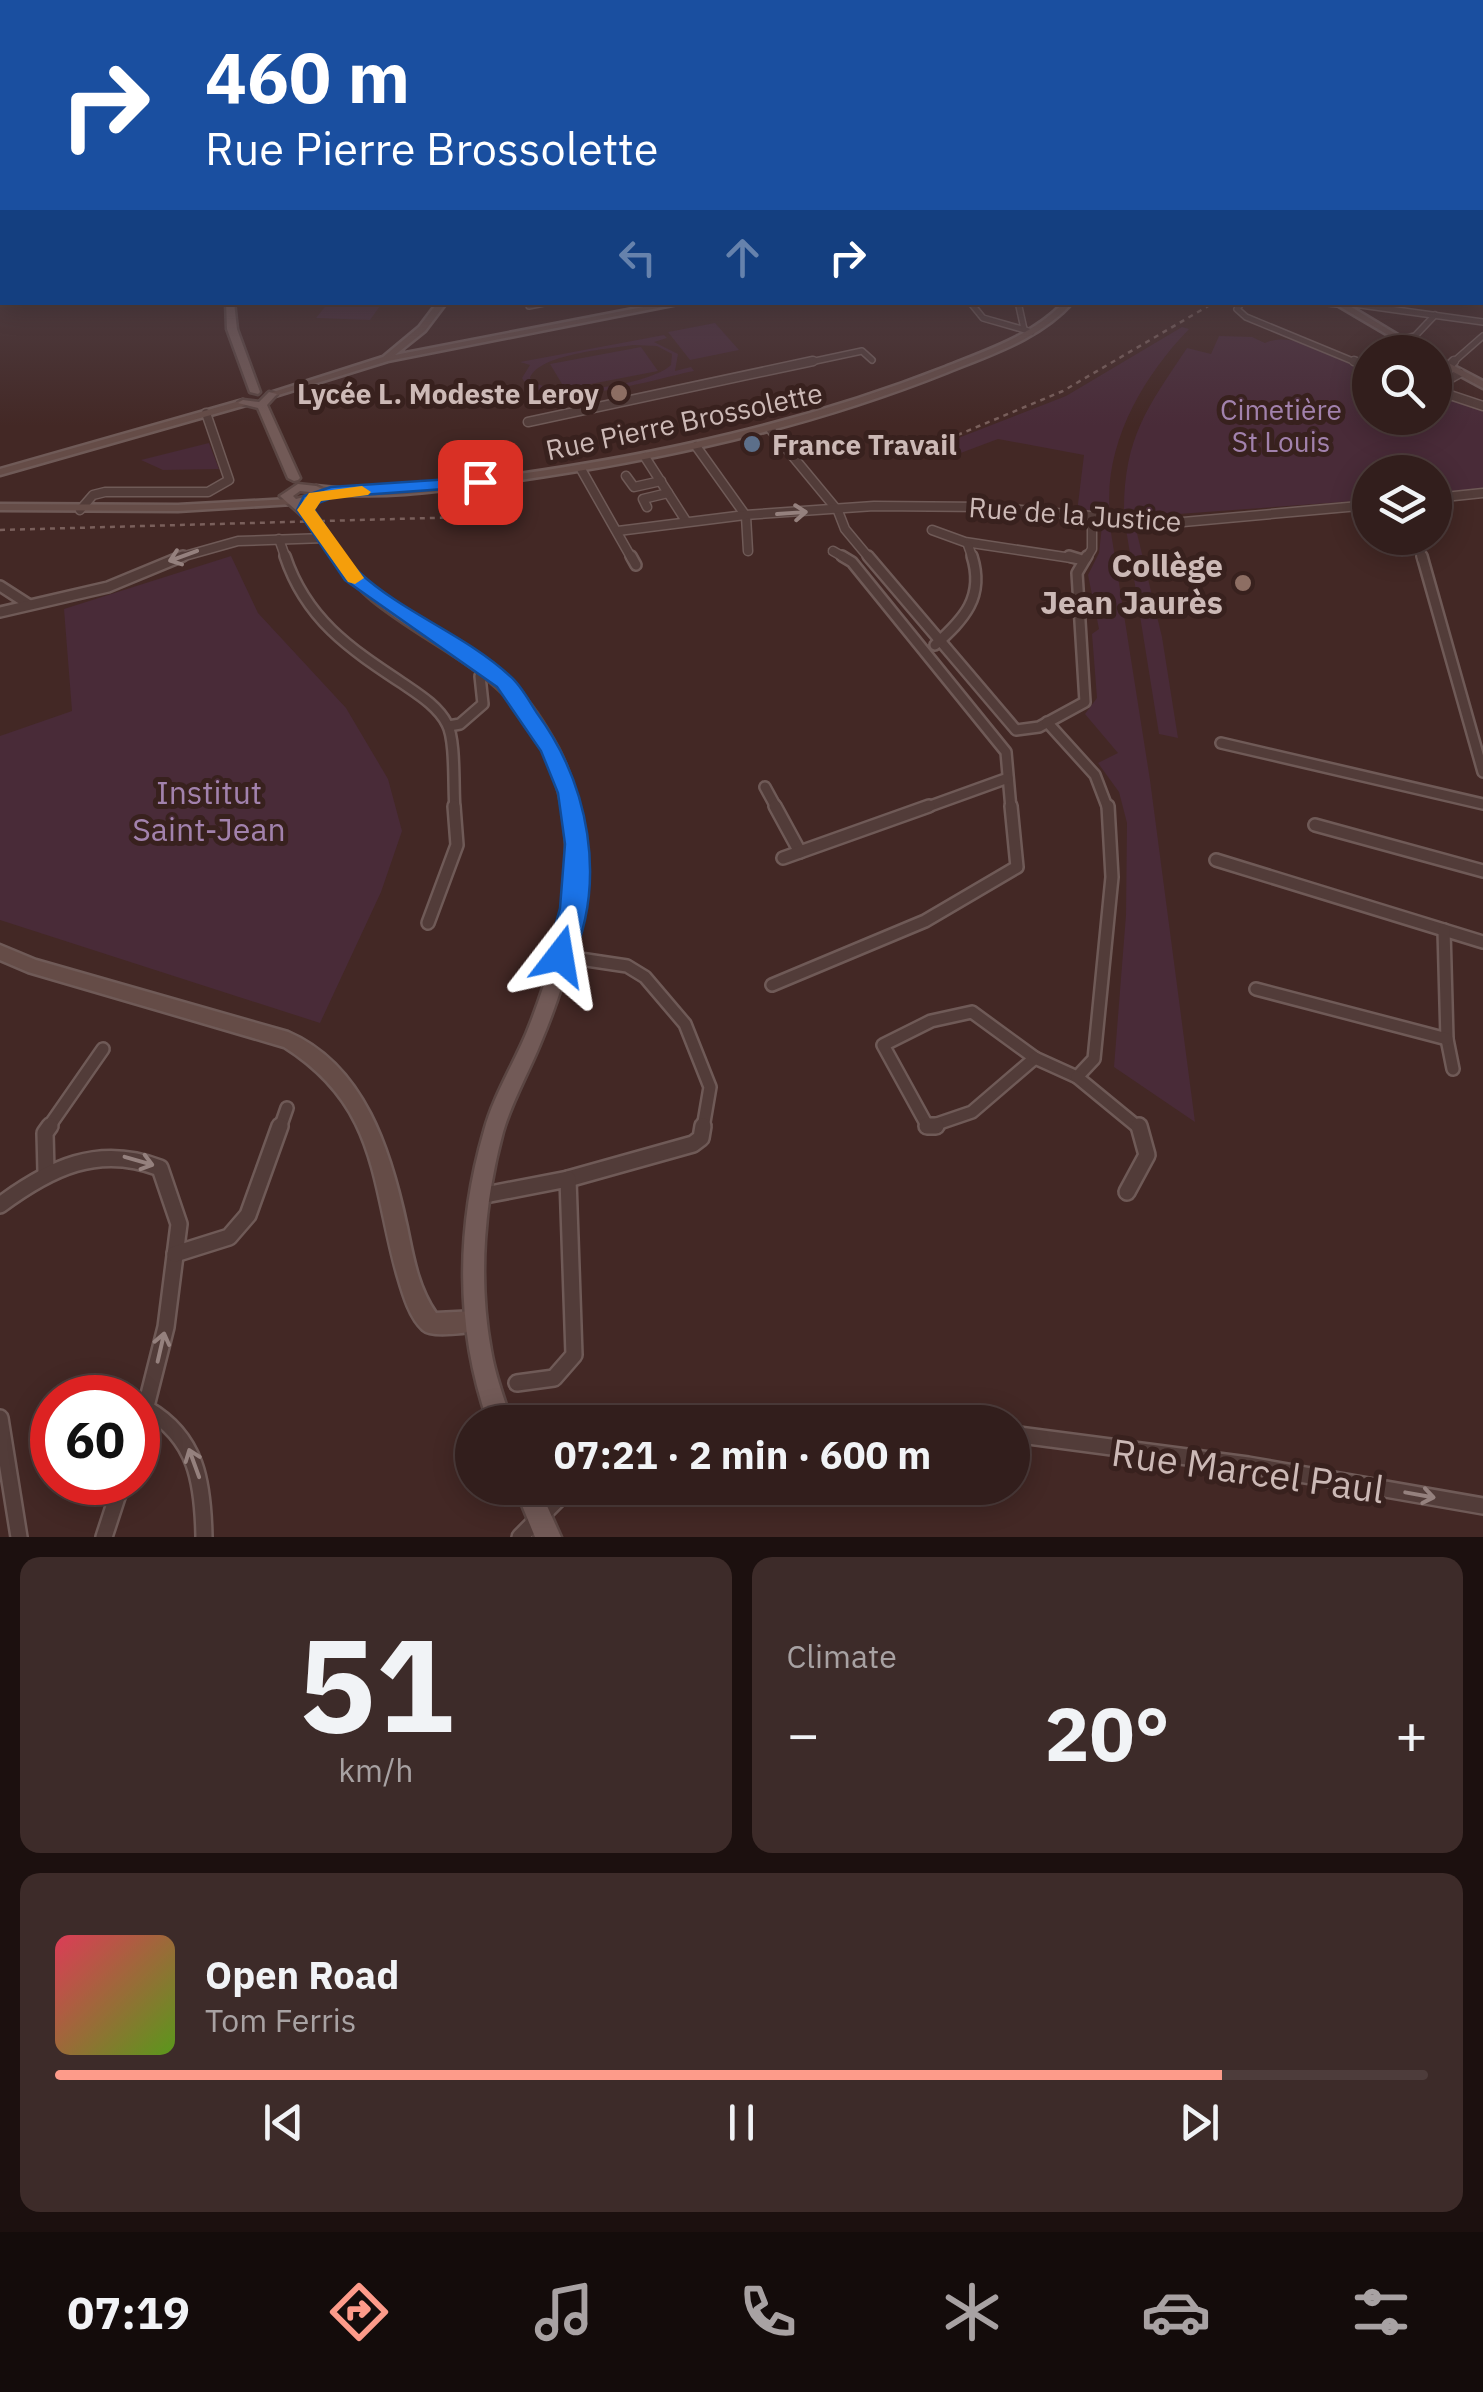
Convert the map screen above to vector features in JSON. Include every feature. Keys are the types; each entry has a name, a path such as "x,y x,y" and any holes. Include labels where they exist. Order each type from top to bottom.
{"main road":[{"path":"230,305 232,330 255,392"},
{"path":"386,358 422,329 441,305"},
{"path":"243,403 255,392 272,394 386,358 666,305"},
{"name":"Rue Pierre Brossolette","path":"0,507 80,510 305,503 331,492 398,491 645,457 772,430 872,400 1028,330 1065,305"},
{"path":"1343,305 1391,335"},
{"path":"1452,369 1483,385"},
{"path":"262,405 272,394"},
{"path":"0,472 243,403 262,405"},
{"path":"262,405 305,503 352,576 487,667 528,711 570,793 578,844 573,908 538,1026 494,1130 480,1196 472,1268 481,1364 494,1405"},
{"path":"0,952 34,967 288,1040 325,1062 346,1084 385,1170 406,1274 420,1309 431,1324 476,1322"},
{"path":"530,1505 535,1532"}],"street":[{"path":"972,305 983,318 1028,330"},
{"path":"1019,305 1028,330"},
{"path":"1239,305 1236,309 1246,317 1352,361"},
{"path":"1353,308 1483,322"},
{"path":"1416,335 1435,315"},
{"path":"1452,363 1483,336"},
{"path":"528,422 862,351 872,360"},
{"path":"1452,376 1460,373"},
{"path":"1452,395 1483,406"},
{"path":"80,510 93,494 208,492 223,486 229,480 228,473 206,413"},
{"path":"772,430 838,511 845,528 1016,730 1047,722 1085,702 1076,572 1092,549 1092,521"},
{"path":"696,446 746,516 748,551"},
{"path":"645,457 686,521"},
{"path":"581,468 636,565"},
{"path":"626,476 634,487 660,481"},
{"path":"647,506 642,499 668,493"},
{"path":"1452,496 1483,493"},
{"path":"279,539 305,503"},
{"name":"Rue de la Justice","path":"618,531 746,516 957,506 1108,522 1209,521 1352,507"},
{"path":"932,530 968,546 1003,544 1082,560"},
{"path":"0,612 108,587 203,550 238,541 279,539"},
{"path":"279,539 294,584 322,625 338,641 428,702 449,726 457,845 428,923"},
{"path":"926,652 977,600 980,574 968,546"},
{"path":"772,985 925,921 1017,868 1006,752 852,562 833,550"},
{"path":"1421,555 1430,597 1483,772"},
{"path":"0,586 28,604"},
{"path":"449,726 460,724 483,704 480,676 487,667"},
{"path":"1468,716 1483,720"},
{"path":"1047,722 1095,775 1107,796 1110,818 1106,833 1112,877 1100,1014 1094,1059 1077,1077"},
{"path":"1221,744 1483,804"},
{"path":"783,858 1008,778"},
{"path":"765,788 800,852"},
{"path":"1314,825 1483,870"},
{"path":"1216,860 1483,942"},
{"path":"1444,930 1447,1039 1453,1069"},
{"path":"480,1196 568,1179 693,1144 701,1138 710,1108 710,1087 685,1024 645,977 627,966 560,956"},
{"path":"1256,989 1447,1039"},
{"path":"1035,1058 992,1092 973,1113 950,1126 928,1127 883,1045 931,1020 972,1012 1035,1058 1077,1077 1138,1124 1146,1154 1127,1192"},
{"path":"46,1172 45,1133 103,1049"},
{"path":"175,1254 229,1237 248,1215 287,1108"},
{"path":"0,1204 46,1172 75,1159 141,1158 160,1168 179,1224 166,1326 155,1375"},
{"path":"517,1382 554,1378 574,1356 568,1179"},
{"path":"160,1415 173,1421 186,1441 203,1486 204,1537"},
{"path":"0,1418 19,1537"},
{"name":"Rue Marcel Paul","path":"1030,1436 1248,1464 1483,1506"},
{"path":"104,1537 114,1505"},
{"path":"535,1532 556,1505"}],"green space":[{"path":"326,305 381,305 370,320 316,318"},
{"path":"715,323 739,350 690,360 668,332"},
{"path":"1182,327 1189,329 1156,369 1129,414 1113,463 1110,515 1077,512 1084,455 998,439 950,457 935,447 1066,396"},
{"path":"664,335 667,338 654,342 678,354 675,371 691,367 694,371 603,391 553,393 534,389 522,378 530,365 520,362","holes":["633,345 657,346 672,354 671,365 623,384 557,389 530,378 546,363 560,358"]},
{"name":"Cimetière St Louis","path":"1219,336 1252,337 1265,343 1303,343 1352,363 1352,435 1452,435 1452,399 1483,410 1483,489 1452,492 1452,455 1352,455 1352,501 1124,518 1132,446 1148,409 1187,348 1211,354"},
{"path":"641,347 658,371 565,389 550,364"},
{"path":"209,443 219,469 163,470 141,460"},
{"path":"1102,526 1110,526 1150,780 1195,1122 1114,1067 1126,915 1127,823 1119,792 1098,763 1118,753 1085,714 1097,698 1092,634 1099,629 1088,575 1099,553"},
{"path":"1126,529 1136,529 1162,637 1178,738 1159,734"},
{"name":"Institut Saint-Jean","path":"231,556 258,613 346,708 388,779 402,831 381,892 320,1023 0,920 0,736 72,711 64,609"}],"railway":[{"path":"948,439 1063,391 1210,305"},
{"path":"0,530 503,516"}],"slow traffic":[{"path":"355,578 332,552 306,510 315,496 362,492"}],"place":[{"name":"Lycée L. Modeste Leroy","path":"619,393"},
{"name":"France Travail","path":"752,444"},
{"name":"Collège Jean Jaurès","path":"1243,583"}],"route":[{"path":"480,482 398,491 331,492 315,496 306,510 352,576 487,667 517,696 551,748 570,793 578,844 573,908 560,956"}]}
